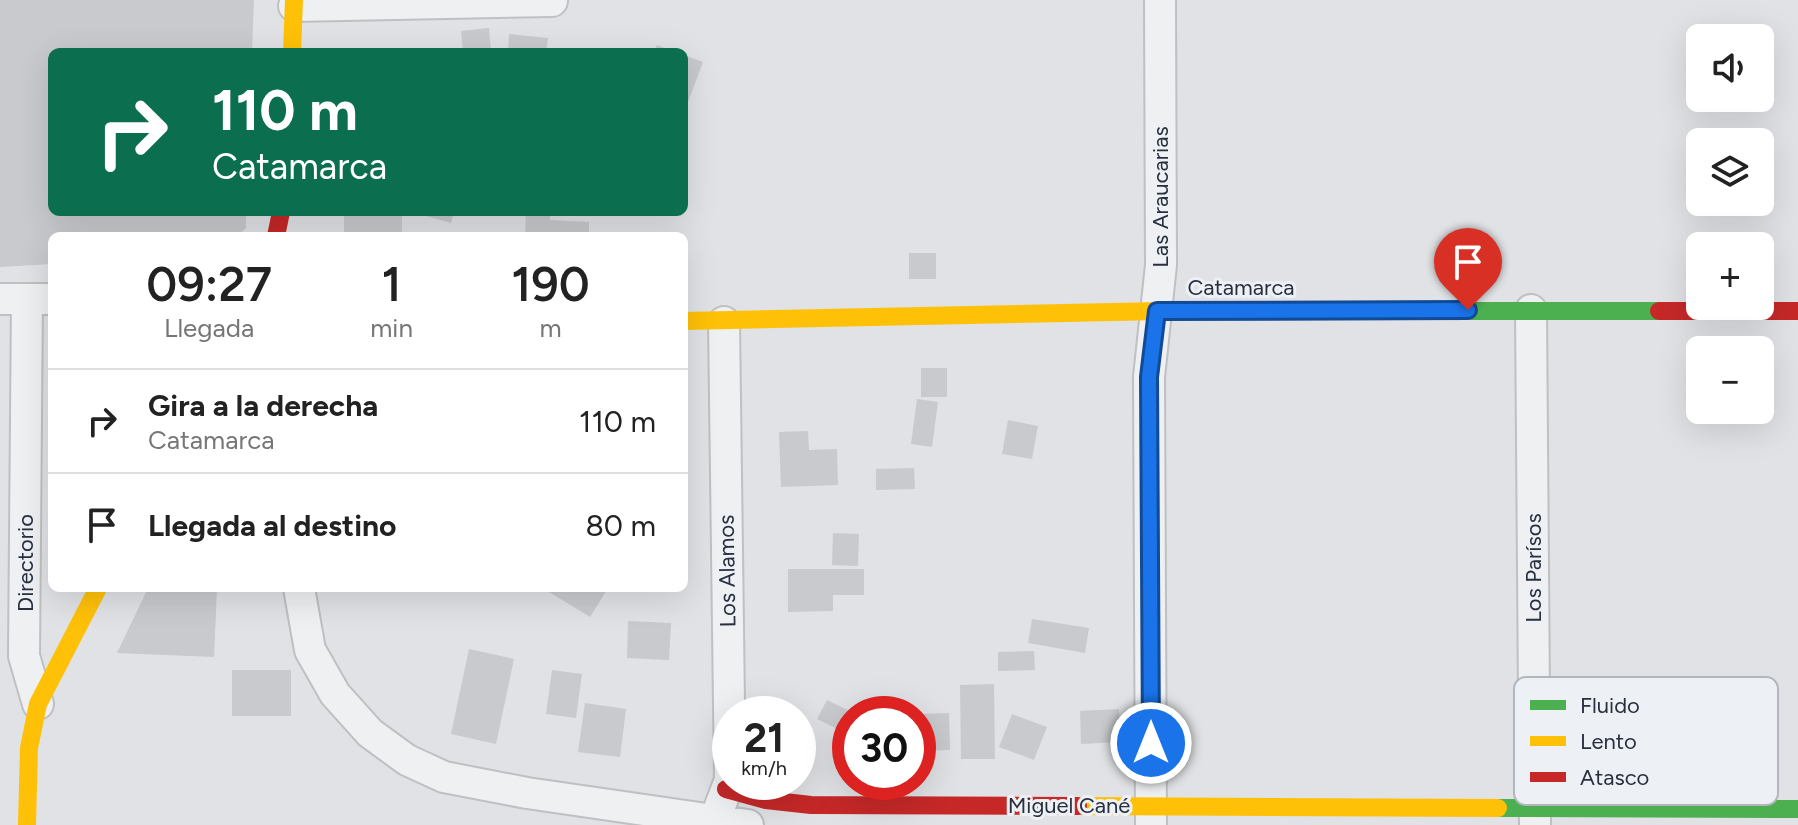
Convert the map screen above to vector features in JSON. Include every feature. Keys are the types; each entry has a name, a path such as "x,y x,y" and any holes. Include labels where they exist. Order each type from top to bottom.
{"street":[{"name":"Las Araucarias","path":"1151,815 1149,377 1161,265 1160,0"},
{"path":"292,48 294,3 552,1"},
{"name":"Directorio","path":"26,299 24,656 38,704 29,748 14,782 27,825"},
{"name":"Los Parísos","path":"1531,310 1534,677"},
{"name":"Catamarca","path":"688,321 1157,311 1798,311"},
{"name":"Los Alamos","path":"724,322 729,696"},
{"path":"38,704 96,592"},
{"path":"300,592 310,650 335,694 370,733 407,760 444,777 596,805 748,825"},
{"name":"Los Alamos","path":"716,819 722,800"},
{"name":"Miguel Cané","path":"766,800 811,805 1151,815 1535,816 1798,809"}],"building":[{"path":"0,0 254,0 252,48 48,48 48,216 246,216 246,228 242,232 48,232 48,264 0,267"},
{"path":"489,28 491,48 463,48 461,31"},
{"path":"509,34 548,38 547,48 508,48"},
{"path":"688,56 703,62 688,102"},
{"path":"344,216 402,216 402,232 344,232"},
{"path":"426,216 453,216 451,223"},
{"path":"526,216 589,222 589,232 525,232"},
{"path":"909,253 936,253 936,279 909,279"},
{"path":"921,368 947,368 947,397 921,397"},
{"path":"917,399 938,402 932,447 911,444"},
{"path":"1008,420 1038,426 1032,459 1002,454"},
{"path":"808,431 809,450 837,449 838,485 781,487 779,432"},
{"path":"914,468 915,489 876,490 876,469"},
{"path":"833,533 859,534 858,566 832,565"},
{"path":"788,569 864,569 864,595 833,595 833,611 788,612"},
{"path":"146,592 217,592 214,657 117,653"},
{"path":"549,592 606,592 590,617"},
{"path":"1032,619 1089,628 1085,653 1028,643"},
{"path":"628,621 671,623 669,660 627,658"},
{"path":"469,649 514,659 496,744 451,734"},
{"path":"1034,651 1035,670 998,671 998,652"},
{"path":"232,670 291,670 291,716 232,716"},
{"path":"552,670 582,674 576,718 546,714"},
{"path":"994,684 995,759 961,759 960,685"},
{"path":"827,700 832,702 832,726 817,719"},
{"path":"585,703 626,709 620,757 578,752"},
{"path":"1119,709 1121,742 1081,744 1080,711"},
{"path":"936,713 949,713 950,750 936,750"},
{"path":"1012,714 1047,727 1034,760 999,747"}],"traffic: fast":[{"path":"1162,311 1659,311"},
{"path":"1498,808 1798,809"}],"traffic: slow":[{"path":"292,48 294,0"},
{"path":"688,321 1162,311"},
{"path":"27,825 29,748 38,704 96,592"},
{"path":"1078,806 1498,808"}],"traffic: jam":[{"path":"277,232 280,216"},
{"path":"1659,311 1798,311"},
{"path":"766,800 811,805 1078,806"}],"route":[{"path":"1151,743 1149,377 1157,311 1468,310"}]}
